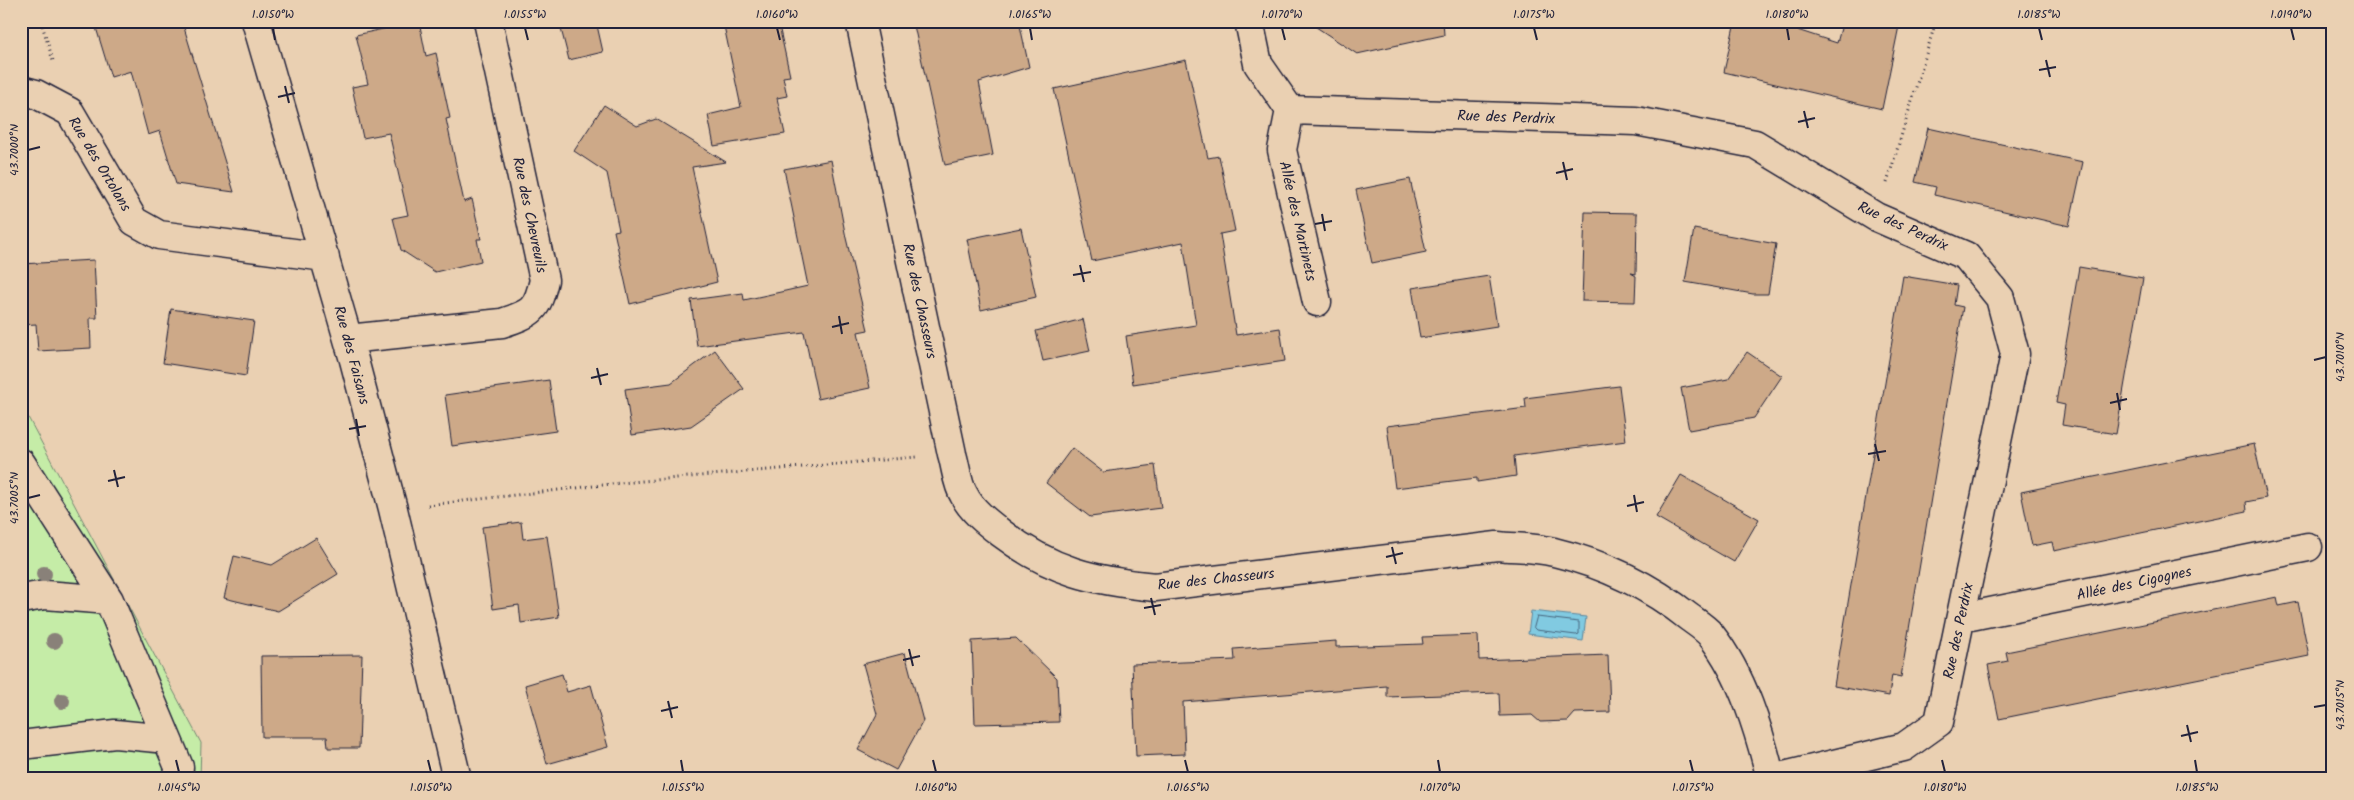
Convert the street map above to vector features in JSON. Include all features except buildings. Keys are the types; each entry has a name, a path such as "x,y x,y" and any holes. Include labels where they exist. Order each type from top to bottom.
{"street":[{"name":"Rue des Faisans","path":"256,21 348,339 393,509 457,779"},
{"name":"Rue des Chevreuils","path":"348,339 502,322 526,315 539,301 544,280 488,21"},
{"name":"Rue des Chasseurs","path":"860,21 952,454 964,495 988,523 1022,549 1062,569 1111,583 1154,586 1497,546 1553,551 1628,577 1673,604 1710,634 1733,670 1760,735 1771,779"},
{"path":"1249,21 1258,64 1290,110"},
{"name":"Rue des Ortolans","path":"21,90 36,94 70,112 134,221 159,235 325,257"},
{"name":"Rue des Perdrix","path":"1290,110 1636,121 1755,144 1876,217 1966,256 2000,298 2015,354 1939,722 1904,747 1771,779"},
{"name":"Allée des Martinets","path":"1290,110 1282,150 1317,302"},
{"path":"24,474 109,600 179,767 178,779"},
{"name":"Allée des Cigognes","path":"1961,618 2308,547"},
{"path":"21,599 46,595 109,600"},
{"path":"21,745 115,734 167,739"}],"path":[{"path":"1876,217 1936,21"},
{"path":"393,509 620,483 952,454"}],"green space":[{"path":"21,404 201,743 200,779 21,779"}],"water":[{"path":"1531,611 1586,617 1583,641 1528,634"}]}
